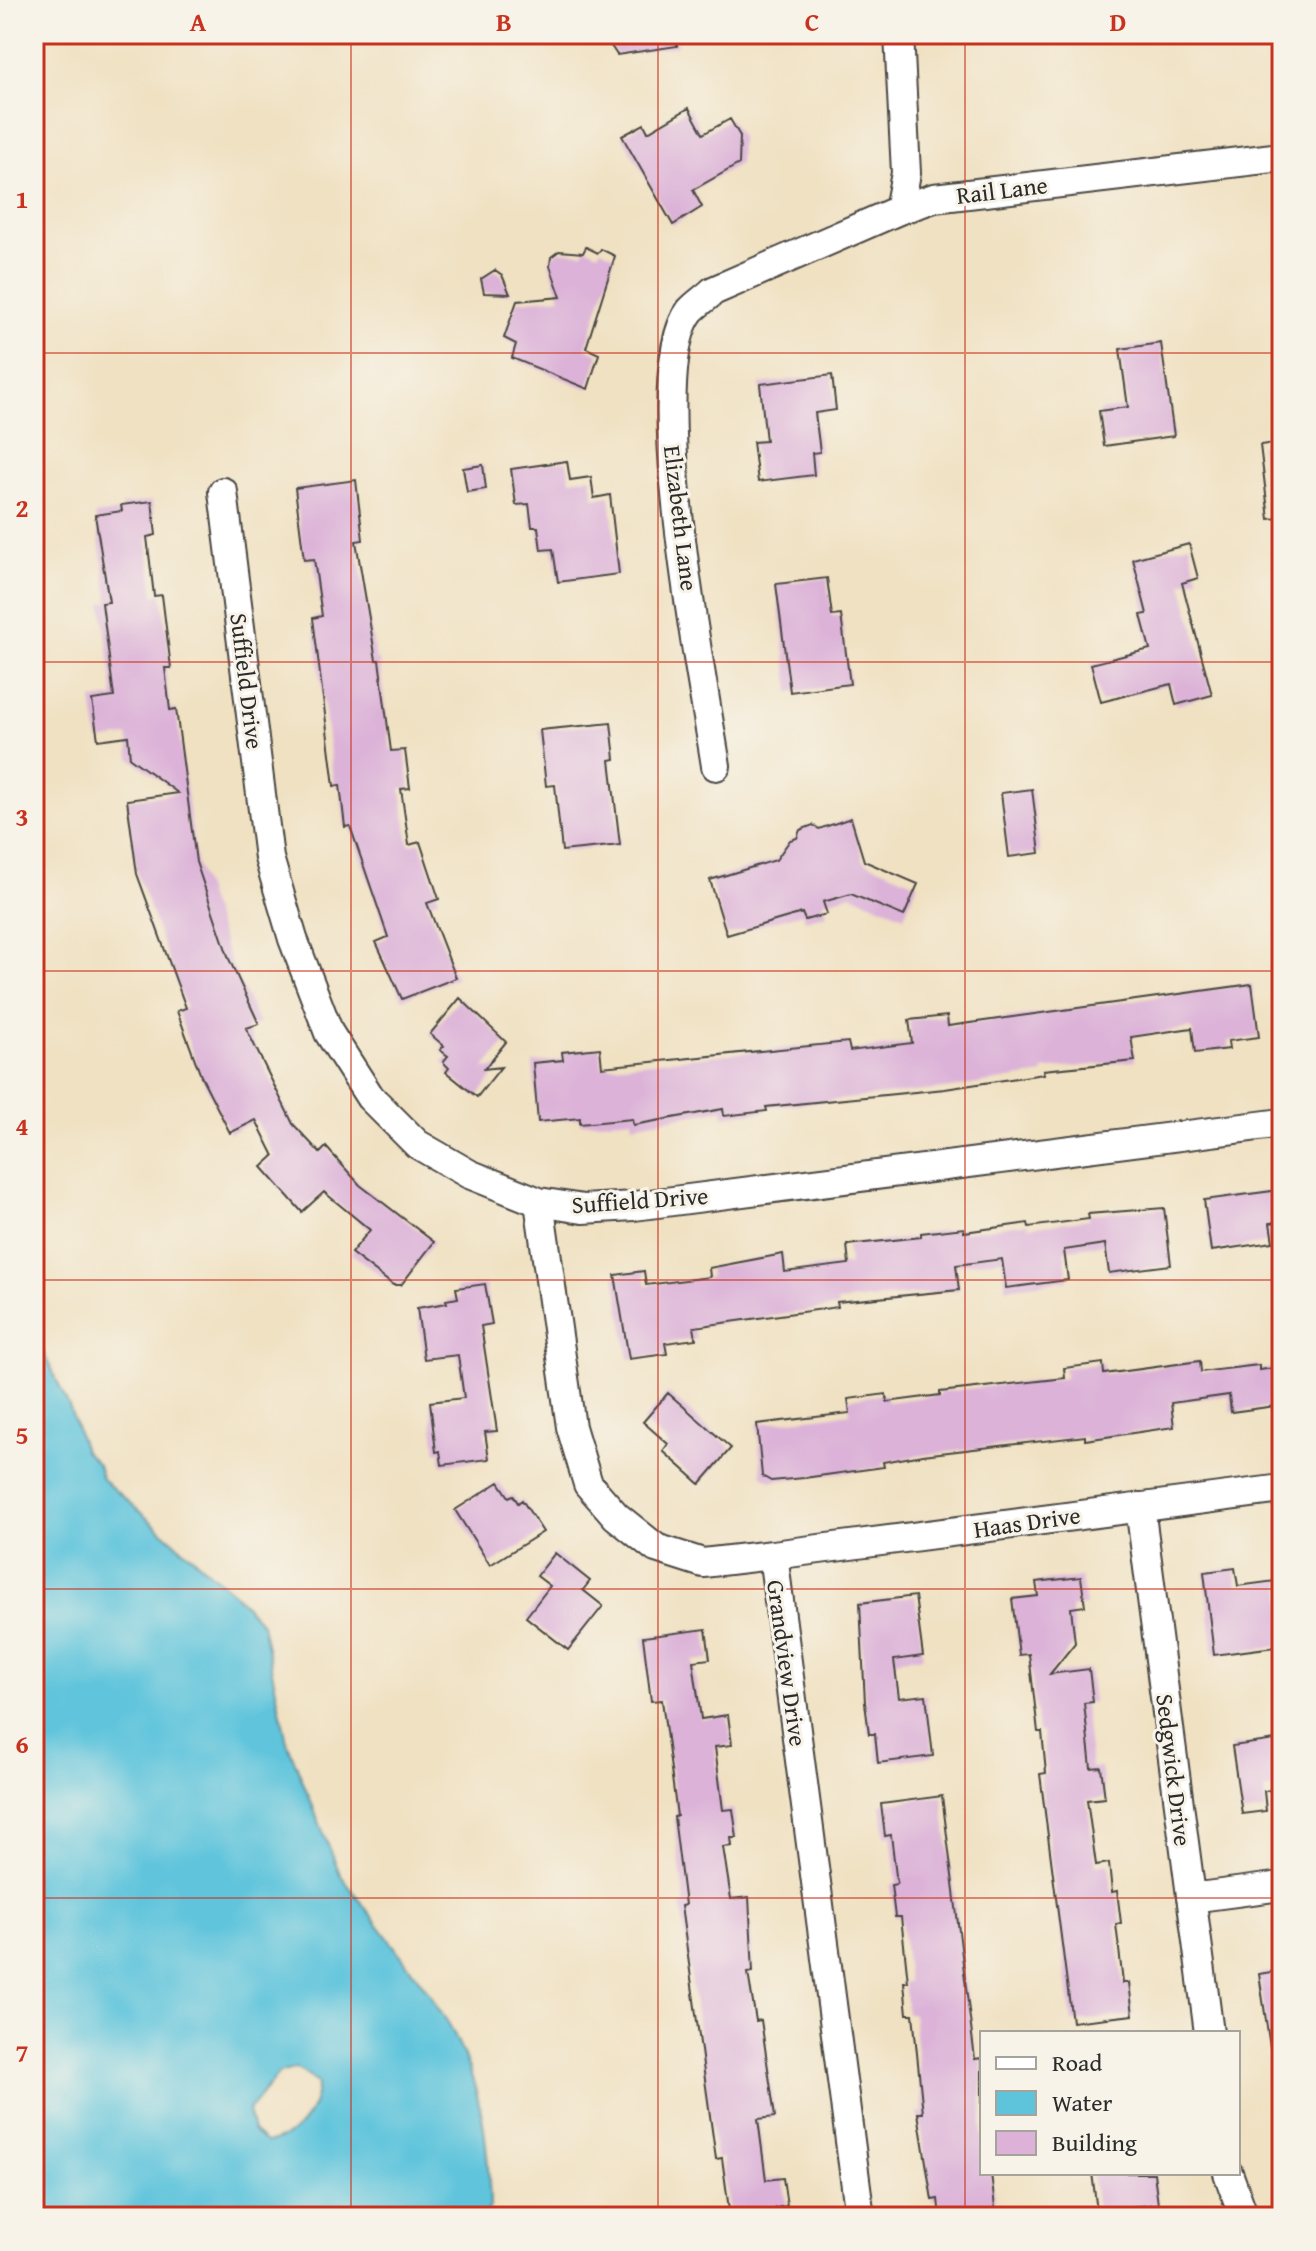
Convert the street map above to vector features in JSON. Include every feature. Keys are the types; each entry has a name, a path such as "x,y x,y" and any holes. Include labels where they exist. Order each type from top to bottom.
{"street":[{"path":"899,34 906,173 899,210"},
{"name":"Rail Lane","path":"899,210 934,198 1282,157"},
{"name":"Elizabeth Lane","path":"716,766 671,458 672,383 678,342 689,312 713,291 899,210"},
{"name":"Suffield Drive","path":"223,492 269,858 293,939 329,1033 370,1097 417,1144 469,1174 539,1202 583,1209 634,1206 1282,1123"},
{"name":"Grandview Drive","path":"539,1202 571,1427 588,1484 616,1516 656,1548 703,1563 773,1555 860,2217"},
{"name":"Haas Drive","path":"773,1555 1282,1489"},
{"name":"Sedgwick Drive","path":"1140,1507 1209,2031"},
{"path":"1191,1898 1282,1886"},
{"path":"1229,2175 1244,2217"}],"water":[{"path":"34,1332 71,1411 84,1451 98,1465 102,1479 235,1594 262,1624 287,1742 340,1874 430,1994 450,2025 471,2074 482,2116 490,2207 484,2217 34,2217","holes":["296,2068 318,2083 308,2114 287,2136 266,2142 253,2131 248,2111 279,2073"]}],"building":[{"path":"603,34 676,34 677,46 617,55"},
{"path":"689,108 703,134 730,119 740,136 739,164 693,190 702,207 673,225 622,136 644,124 648,132"},
{"path":"586,247 598,253 601,249 615,256 586,348 599,354 588,389 512,358 516,344 504,338 517,301 561,297 550,266 551,257 559,251 583,253"},
{"path":"495,270 502,275 510,294 484,293 481,279"},
{"path":"1161,343 1174,436 1104,446 1099,411 1128,407 1120,349"},
{"path":"832,375 836,410 815,413 820,452 812,453 814,475 758,482 753,442 766,441 760,384"},
{"path":"1282,442 1282,518 1269,519 1260,445"},
{"path":"567,461 570,480 591,477 594,498 610,495 619,574 558,582 553,549 541,550 538,527 532,527 529,504 516,505 511,469"},
{"path":"483,465 486,489 467,492 463,468"},
{"path":"356,480 363,540 356,541 376,660 379,660 391,751 405,750 410,788 401,789 409,845 420,842 439,899 427,903 456,978 402,999 376,942 388,937 350,826 345,827 340,785 334,786 313,618 322,616 314,559 304,560 295,488"},
{"path":"152,501 156,535 147,537 154,596 162,595 171,668 165,668 170,710 176,709 196,862 229,959 259,1024 246,1028 293,1124 320,1153 326,1147 360,1185 434,1242 401,1285 393,1285 351,1253 370,1230 324,1192 302,1212 262,1167 274,1156 256,1120 230,1133 201,1076 177,1011 186,1008 137,874 127,800 178,793 130,758 128,736 98,740 92,700 114,697 102,603 109,602 95,515 122,511 121,505"},
{"path":"1189,544 1198,578 1182,583 1212,695 1176,705 1171,684 1101,702 1091,664 1150,649 1141,615 1147,614 1133,559"},
{"path":"827,578 832,616 841,615 850,684 790,692 776,584"},
{"path":"611,723 615,759 610,760 620,845 562,851 555,785 546,786 540,730"},
{"path":"1032,789 1040,853 1009,857 1001,793"},
{"path":"851,818 864,861 918,884 904,916 851,894 823,902 827,914 805,920 802,913 727,935 710,880 776,860 790,840 797,838 800,830 813,825 819,829"},
{"path":"1252,984 1259,1037 1228,1041 1229,1049 1195,1053 1192,1028 1131,1037 1135,1061 1043,1070 1044,1074 945,1089 766,1107 767,1111 724,1116 723,1109 633,1125 632,1119 580,1124 580,1118 538,1122 533,1063 563,1060 562,1052 600,1048 602,1067 848,1042 850,1051 912,1043 909,1020 947,1016 948,1026"},
{"path":"460,998 506,1042 484,1069 501,1067 477,1097 446,1072 449,1068 443,1062 448,1056 440,1050 444,1046 430,1034"},
{"path":"1280,1190 1282,1221 1270,1223 1273,1242 1211,1251 1204,1200"},
{"path":"1164,1208 1171,1265 1109,1273 1105,1244 1064,1250 1068,1280 1006,1288 1002,1259 956,1265 959,1290 837,1302 838,1307 694,1327 696,1339 665,1343 667,1354 629,1359 615,1275 644,1271 646,1285 710,1277 709,1268 783,1254 785,1272 849,1264 847,1245 921,1237 921,1233 964,1228 964,1232 1028,1223 1029,1227 1089,1219 1088,1214"},
{"path":"485,1284 492,1324 481,1326 497,1431 485,1432 489,1459 442,1465 440,1451 436,1452 430,1402 464,1398 458,1355 424,1359 417,1308 458,1298 456,1288"},
{"path":"1200,1361 1201,1372 1259,1365 1259,1370 1282,1367 1282,1405 1231,1412 1229,1395 1171,1403 1174,1427 1085,1440 1085,1436 923,1455 883,1462 884,1467 804,1478 771,1481 762,1476 757,1424 850,1413 848,1399 886,1394 887,1402 940,1395 940,1392 1065,1378 1064,1368 1103,1363 1104,1374"},
{"path":"668,1393 731,1448 700,1484 663,1451 668,1444 643,1422"},
{"path":"499,1482 509,1497 513,1495 518,1503 522,1500 543,1532 490,1565 455,1510"},
{"path":"555,1553 590,1581 583,1590 603,1606 568,1650 526,1617 550,1586 537,1576"},
{"path":"1235,1568 1238,1586 1282,1580 1282,1646 1214,1655 1204,1572"},
{"path":"1081,1577 1085,1606 1071,1608 1075,1643 1050,1674 1089,1669 1093,1702 1084,1703 1091,1768 1101,1767 1105,1798 1087,1800 1096,1865 1109,1863 1112,1892 1117,1891 1121,1923 1116,1924 1123,1983 1129,1983 1133,2015 1072,2022 1040,1774 1046,1773 1042,1732 1038,1732 1029,1654 1019,1655 1012,1599 1038,1596 1036,1582"},
{"path":"915,1596 923,1656 894,1660 899,1698 926,1695 933,1756 878,1763 875,1734 869,1734 865,1703 860,1603"},
{"path":"706,1629 710,1659 693,1661 701,1719 728,1715 732,1745 715,1747 723,1810 733,1809 737,1838 731,1838 732,1846 723,1847 731,1899 749,1897 753,1972 748,1973 756,2021 761,2020 775,2117 758,2119 766,2180 783,2178 787,2206 776,2208 777,2217 730,2217 722,2158 716,2159 681,1906 685,1905 674,1817 677,1816 662,1700 651,1701 643,1637"},
{"path":"1282,1739 1282,1788 1264,1791 1266,1811 1242,1814 1232,1746"},
{"path":"942,1796 975,2059 980,2058 980,2175 991,2175 996,2217 940,2217 938,2199 932,2200 918,2113 923,2113 913,2014 907,2014 904,1982 908,1982 901,1917 895,1917 891,1885 897,1884 891,1835 885,1836 881,1804"},
{"path":"1282,1970 1282,2046 1270,2047 1259,1974"},
{"path":"1092,2175 1154,2175 1158,2204 1097,2211"}]}
